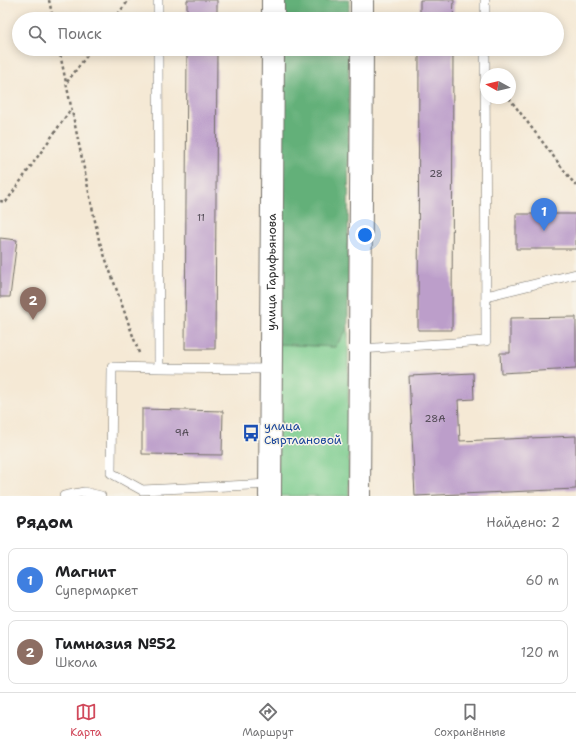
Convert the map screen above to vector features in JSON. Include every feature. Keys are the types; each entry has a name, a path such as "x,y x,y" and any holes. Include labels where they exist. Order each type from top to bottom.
{"street":[{"path":"273,0 273,12"},
{"path":"362,0 362,12"},
{"name":"улица Гарифьянова","path":"270,490 273,56"},
{"path":"359,496 362,56"}],"lane":[{"path":"158,0 158,12"},
{"path":"485,0 485,12"},
{"path":"158,56 159,368"},
{"path":"360,349 486,341 485,56"},
{"path":"486,296 576,274"},
{"path":"270,490 142,490 111,473 112,367 272,369"},
{"path":"64,496 84,492 101,496"}],"path":[{"path":"49,0 52,12"},
{"path":"120,12 129,0"},
{"path":"61,56 99,240 144,368"},
{"path":"66,82 86,56"},
{"path":"514,104 576,186"},
{"path":"0,201 6,202 72,108"}],"green space":[{"path":"280,0 349,0 349,12 280,12"},
{"path":"280,56 349,56 348,328 335,347 278,344"},
{"path":"348,328 349,496 278,496 278,344 335,347"}],"building":[{"path":"187,0 217,0 217,12 187,12"},
{"path":"420,0 454,0 453,12 420,12"},
{"path":"187,56 217,56 215,349 185,349"},
{"path":"419,56 453,56 452,330 418,330"},
{"path":"516,214 576,214 576,249 516,249"},
{"path":"0,238 17,240 10,297 0,297"},
{"path":"576,317 576,369 501,373 500,353 510,353 510,318"},
{"path":"473,373 474,399 458,400 460,441 576,436 576,489 415,496 409,376"},
{"path":"142,409 223,411 222,455 142,454"}],"place":[{"name":"Магнит","path":"544,231"},
{"name":"Гимназия №52","path":"33,320"},
{"name":"улица Сыртлановой","path":"251,433"}]}
